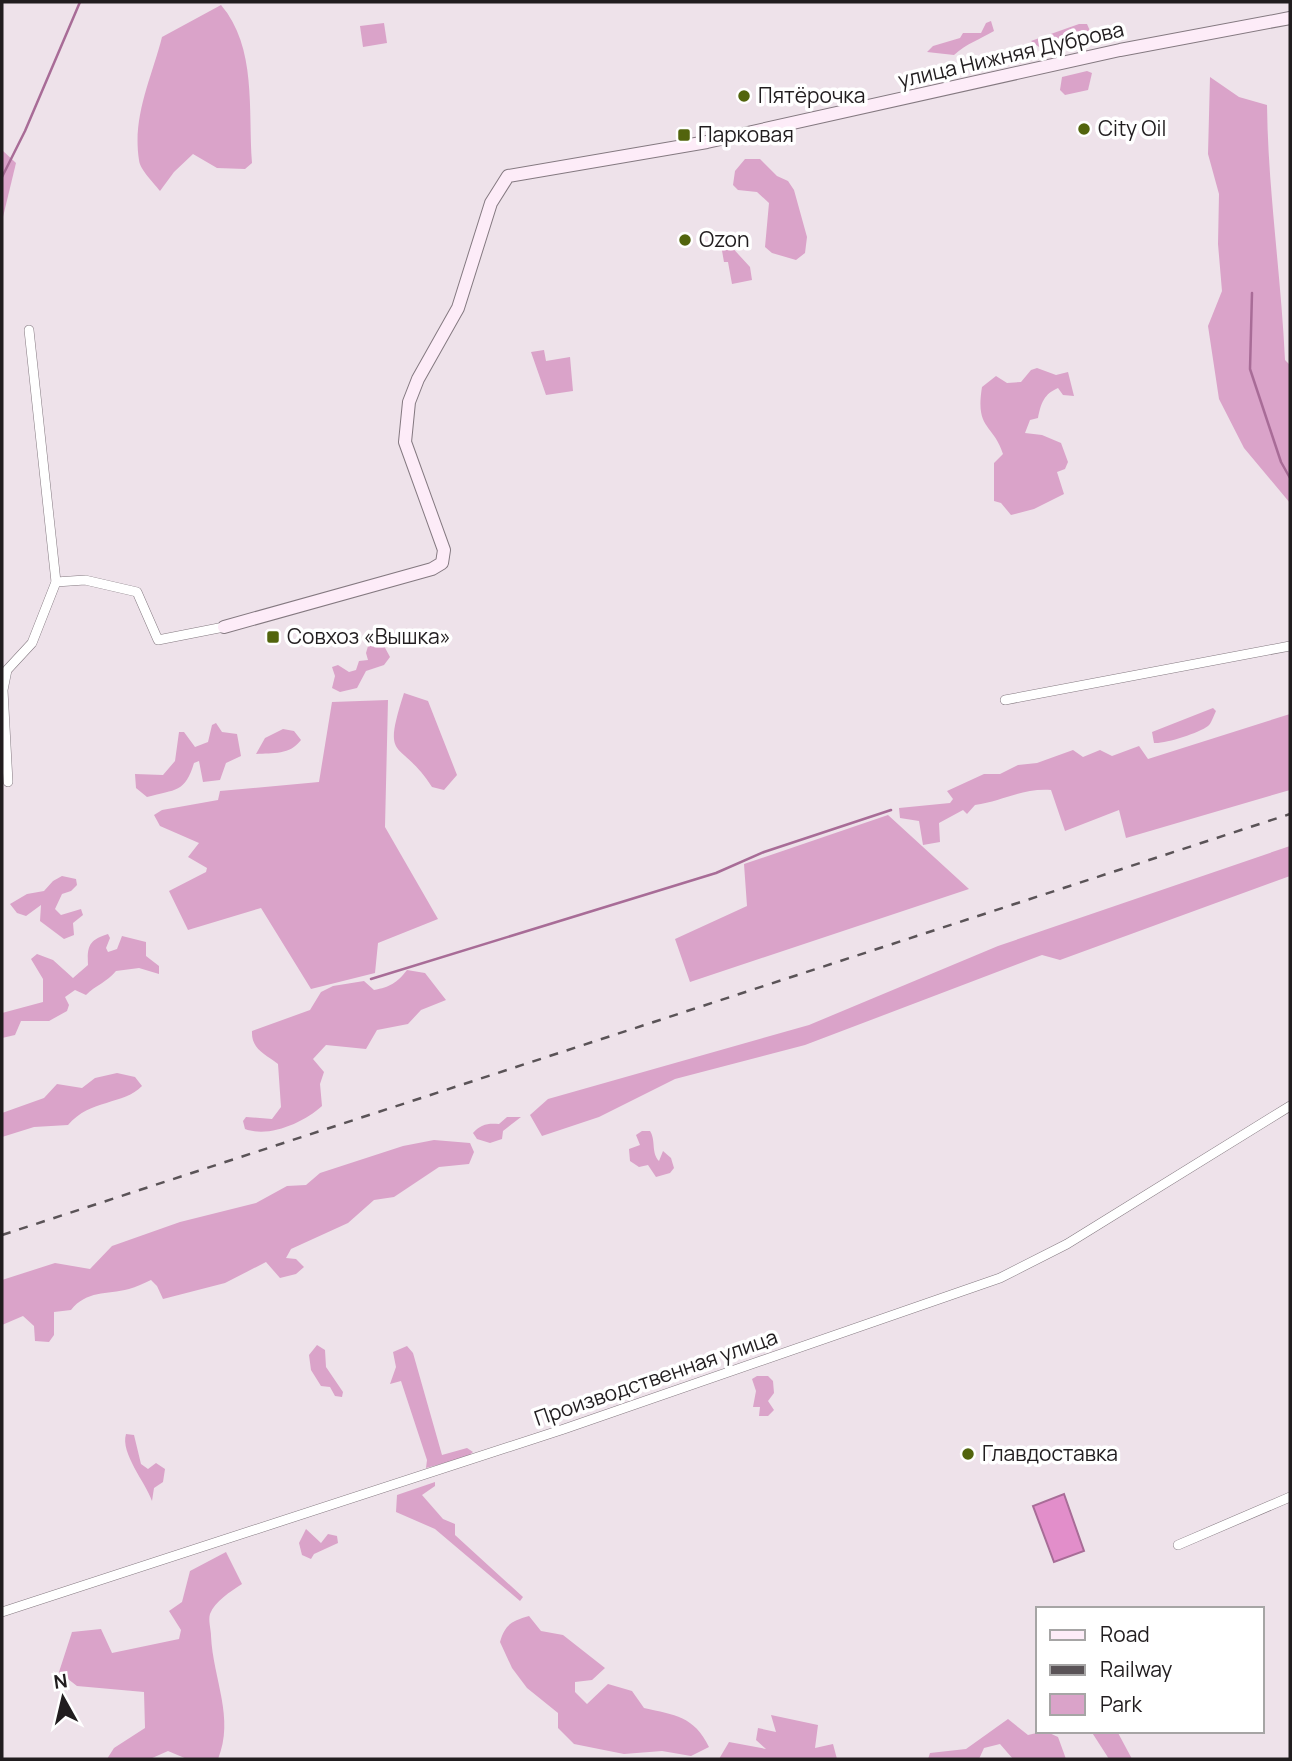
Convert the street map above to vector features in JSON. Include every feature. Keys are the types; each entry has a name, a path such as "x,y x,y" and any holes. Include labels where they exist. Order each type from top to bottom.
{"street":[{"name":"улица Нижняя Дуброва","path":"224,627 432,569 442,563 444,550 405,442 409,402 418,379 458,308 491,203 508,176 707,142 1120,50 1290,18"},
{"path":"8,782 3,690 7,670 32,643 56,582 29,330"},
{"path":"56,582 85,580 136,592 158,640 224,627"},
{"path":"1004,700 1290,646"},
{"name":"Производственная улица","path":"2,1612 564,1429 1000,1278 1067,1244 1290,1106"},
{"path":"1178,1545 1290,1497"}],"green space":[{"path":"221,5 233,22 246,59 252,163 245,169 217,168 193,154 174,172 160,191 139,160 138,128 144,97 162,37"},
{"path":"991,21 994,31 954,55 927,52 933,46 960,38 963,33 981,33 986,23"},
{"path":"384,23 387,43 363,47 360,26"},
{"path":"1079,24 1087,24 1091,33 1039,47 1031,41"},
{"path":"1087,71 1092,73 1088,90 1065,95 1060,90 1062,77"},
{"path":"1210,77 1239,97 1267,105 1285,360 1290,365 1290,503 1244,448 1219,399 1208,326 1222,291 1218,244 1219,194 1208,154"},
{"path":"2,150 16,163 2,221"},
{"path":"745,159 760,159 777,176 788,181 794,190 807,237 805,253 796,260 772,253 765,247 769,203 757,192 738,190 733,185 735,171"},
{"path":"728,243 750,267 752,280 732,284 728,262 724,262 721,245"},
{"path":"544,350 546,361 570,357 573,391 546,395 531,352"},
{"path":"1037,368 1056,375 1068,372 1074,396 1063,395 1058,388 1049,393 1042,403 1038,418 1030,420 1025,433 1042,435 1061,443 1068,462 1065,469 1057,472 1064,494 1034,509 1011,515 1001,503 994,501 994,463 1003,454 983,419 980,401 982,387 996,376 1007,383 1021,382 1031,370"},
{"path":"370,639 383,644 390,657 384,665 366,671 357,688 340,692 332,688 335,676 332,667 338,665 349,672 356,670 359,661 368,660 366,653"},
{"path":"404,693 428,701 457,775 444,790 432,787 397,748 394,741 397,716"},
{"path":"388,700 385,827 438,919 378,943 375,973 311,989 261,908 188,930 169,891 206,872 207,868 188,857 199,843 160,826 154,815 162,810 218,800 220,791 319,782 332,702"},
{"path":"1213,708 1216,711 1204,729 1174,740 1154,743 1152,732"},
{"path":"1290,714 1290,790 1126,838 1119,810 1065,831 1051,790 1031,791 975,805 967,814 963,810 939,823 940,842 923,845 919,821 900,818 899,808 950,803 953,799 947,791 984,774 1000,774 1018,765 1037,763 1073,750 1083,757 1100,750 1112,756 1139,746 1148,759"},
{"path":"216,723 222,732 237,734 241,756 226,763 220,780 203,782 199,761 194,763 183,785 172,791 147,797 136,788 135,774 163,775 175,761 179,732 184,732 195,747 208,742 212,725"},
{"path":"283,729 294,731 301,740 297,745 286,751 256,754 265,738"},
{"path":"888,815 969,889 690,982 675,939 747,906 744,864"},
{"path":"1290,846 1290,876 1060,960 1042,955 805,1045 675,1079 599,1117 542,1136 530,1115 548,1099 809,1025 998,946"},
{"path":"62,876 76,879 77,885 62,894 55,909 61,915 81,909 83,915 73,923 74,935 64,939 40,921 41,905 26,916 17,913 10,904 27,894 44,891"},
{"path":"108,934 108,952 117,949 122,936 146,942 146,956 159,966 159,974 139,968 116,971 86,995 75,990 65,997 69,1005 67,1011 49,1021 21,1021 15,1035 2,1038 2,1013 43,1002 43,979 31,959 37,954 53,960 73,978 88,965 88,953 93,941"},
{"path":"407,970 425,973 446,1000 421,1010 408,1024 377,1030 366,1049 326,1045 313,1059 324,1072 320,1084 322,1106 296,1123 275,1130 264,1132 245,1129 243,1121 246,1117 272,1119 281,1107 278,1064 256,1047 252,1031 310,1010 321,992 333,986 364,981 374,990 380,989 393,984"},
{"path":"117,1073 135,1077 142,1086 135,1092 86,1111 68,1125 34,1127 2,1137 2,1113 44,1098 57,1084 82,1088 95,1078"},
{"path":"507,1117 521,1117 503,1131 502,1139 490,1143 477,1139 473,1133 485,1125 499,1124"},
{"path":"642,1131 650,1131 659,1161 663,1151 671,1158 674,1168 670,1173 656,1177 648,1165 639,1167 630,1161 629,1149 640,1145 636,1135"},
{"path":"434,1140 470,1143 474,1152 469,1164 439,1167 394,1197 374,1200 348,1223 291,1249 286,1258 296,1259 304,1267 296,1274 280,1278 266,1262 225,1283 163,1299 151,1280 129,1289 97,1294 84,1299 71,1310 54,1312 54,1335 49,1342 35,1341 34,1326 23,1316 2,1325 2,1280 55,1263 90,1269 112,1246 180,1222 256,1203 287,1186 306,1185 320,1173 403,1146"},
{"path":"317,1345 325,1350 326,1367 343,1392 342,1397 335,1396 330,1387 321,1386 311,1370 309,1355"},
{"path":"407,1346 413,1353 442,1455 467,1448 473,1452 467,1457 426,1468 427,1460 401,1381 390,1384 396,1367 393,1352"},
{"path":"768,1376 773,1381 774,1393 768,1401 774,1410 768,1416 759,1416 760,1407 753,1407 756,1391 752,1379"},
{"path":"126,1434 134,1435 141,1464 148,1469 156,1463 165,1469 163,1482 154,1488 152,1501 130,1459 125,1442"},
{"path":"435,1482 435,1486 422,1495 443,1519 455,1524 455,1535 523,1597 520,1601 435,1529 396,1512 397,1495"},
{"path":"306,1529 321,1543 328,1534 337,1536 338,1543 314,1554 311,1559 302,1555 299,1543"},
{"path":"226,1552 242,1584 219,1601 209,1616 224,1713 223,1744 218,1759 187,1759 168,1751 150,1759 107,1759 114,1748 145,1728 144,1692 77,1686 59,1672 72,1632 101,1629 112,1653 179,1639 181,1630 169,1611 182,1602 190,1571"},
{"path":"529,1616 541,1631 563,1635 605,1668 592,1680 575,1682 575,1692 587,1704 608,1684 632,1691 644,1708 674,1715 690,1723 709,1747 691,1756 662,1751 624,1754 574,1744 558,1728 558,1713 527,1688 512,1668 500,1642 510,1624"},
{"path":"771,1715 818,1725 815,1748 833,1744 837,1759 719,1759 729,1742 766,1749 756,1740 758,1728 776,1732"},
{"path":"1008,1719 1028,1735 1049,1733 1058,1737 1066,1759 1013,1759 1000,1744 984,1748 979,1759 928,1759 930,1753 966,1749"},
{"path":"1092,1733 1118,1733 1132,1759 1109,1759"}],"shaded area":[{"path":"1064,1494 1084,1551 1054,1562 1033,1506"}],"waterway":[{"path":"2,177 25,131 80,2"},
{"path":"1252,293 1250,369 1281,462 1290,478"},
{"path":"371,979 716,873 764,852 891,810"}],"railway":[{"path":"2,1235 1290,814"}],"place":[{"name":"Пятёрочка","path":"744,96"},
{"name":"City Oil","path":"1084,129"},
{"name":"Парковая","path":"684,135"},
{"name":"Ozon","path":"685,240"},
{"name":"Совхоз «Вышка»","path":"273,637"},
{"name":"Главдоставка","path":"968,1454"}]}
